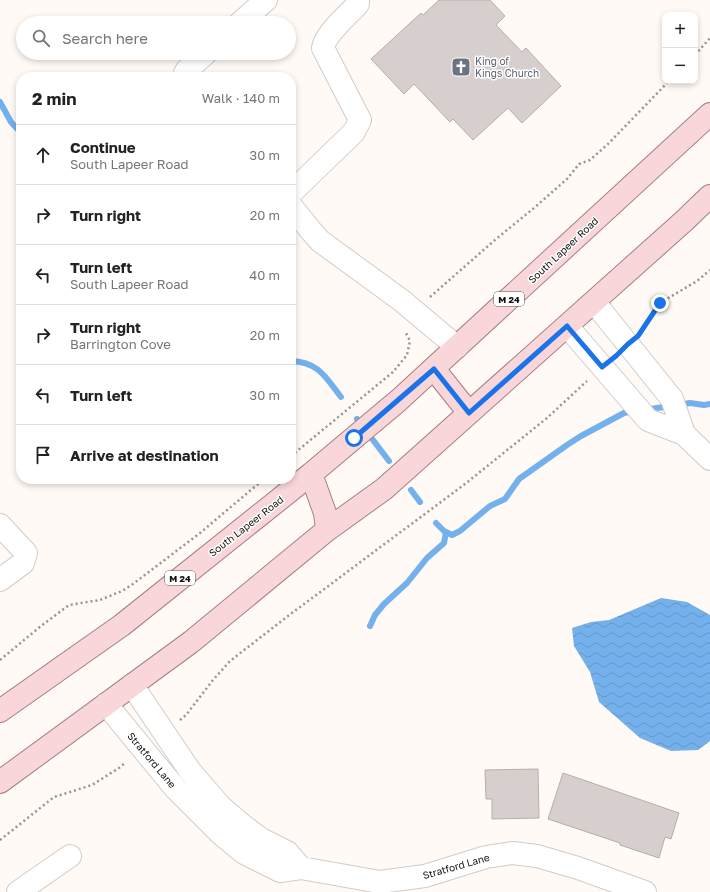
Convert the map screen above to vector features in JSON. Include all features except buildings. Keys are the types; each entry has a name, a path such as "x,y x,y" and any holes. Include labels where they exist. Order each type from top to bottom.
{"main road":[{"name":"South Lapeer Road","path":"0,711 122,624 312,474 434,369 710,114"},
{"path":"0,782 191,642 327,530 384,489 684,222 710,196"},
{"path":"434,369 469,413"},
{"path":"312,474 325,513 327,530"}],"street":[{"path":"248,16 266,0"},
{"path":"296,188 354,132 360,120 323,48 329,35 358,4 358,0"},
{"path":"186,72 198,60"},
{"path":"296,212 320,241 401,300 457,347"},
{"path":"594,302 672,399 684,434"},
{"path":"567,326 648,420 684,434 710,459"},
{"path":"0,525 26,553 23,563 0,580"},
{"path":"132,685 190,771 221,807 261,839 287,852 301,868"},
{"name":"Stratford Lane","path":"106,704 175,788 221,834 244,853 280,871 301,868 381,887 424,876 486,857 512,853 537,856 578,868 645,892"},
{"path":"175,788 190,771"},
{"path":"18,892 70,856"}],"path":[{"path":"698,52 710,38"},
{"path":"296,452 343,412 367,395 393,372 407,355 410,341 403,326 415,311 496,239 567,180 579,164 590,160 608,144 666,84"},
{"path":"628,344 638,336 660,303 697,281 710,270"},
{"path":"165,734 186,715 230,661 465,484 547,418 602,367"},
{"path":"0,660 69,605 100,600 122,591 133,584 200,533 258,484"},
{"path":"0,840 54,797 92,785 119,768 142,748"}],"water":[{"path":"661,598 687,602 710,615 710,741 698,750 671,751 640,738 599,702 590,672 574,646 572,628 591,622 609,620"}],"waterway":[{"path":"0,102 11,122 16,128"},
{"path":"296,362 309,364 321,372 341,397"},
{"path":"644,410 690,403 704,405 710,404"},
{"path":"436,523 444,531 452,535 460,531 490,506 505,499 519,479 567,445 624,413 633,411"},
{"path":"357,419 389,461"},
{"path":"411,490 420,502"},
{"path":"370,626 375,615 384,604 407,583 427,558 444,543 446,532"}],"place":[{"name":"King of Kings Church","path":"461,67"}],"route":[{"path":"354,438 434,369 469,413 567,326 602,367 638,336 660,303"}]}
